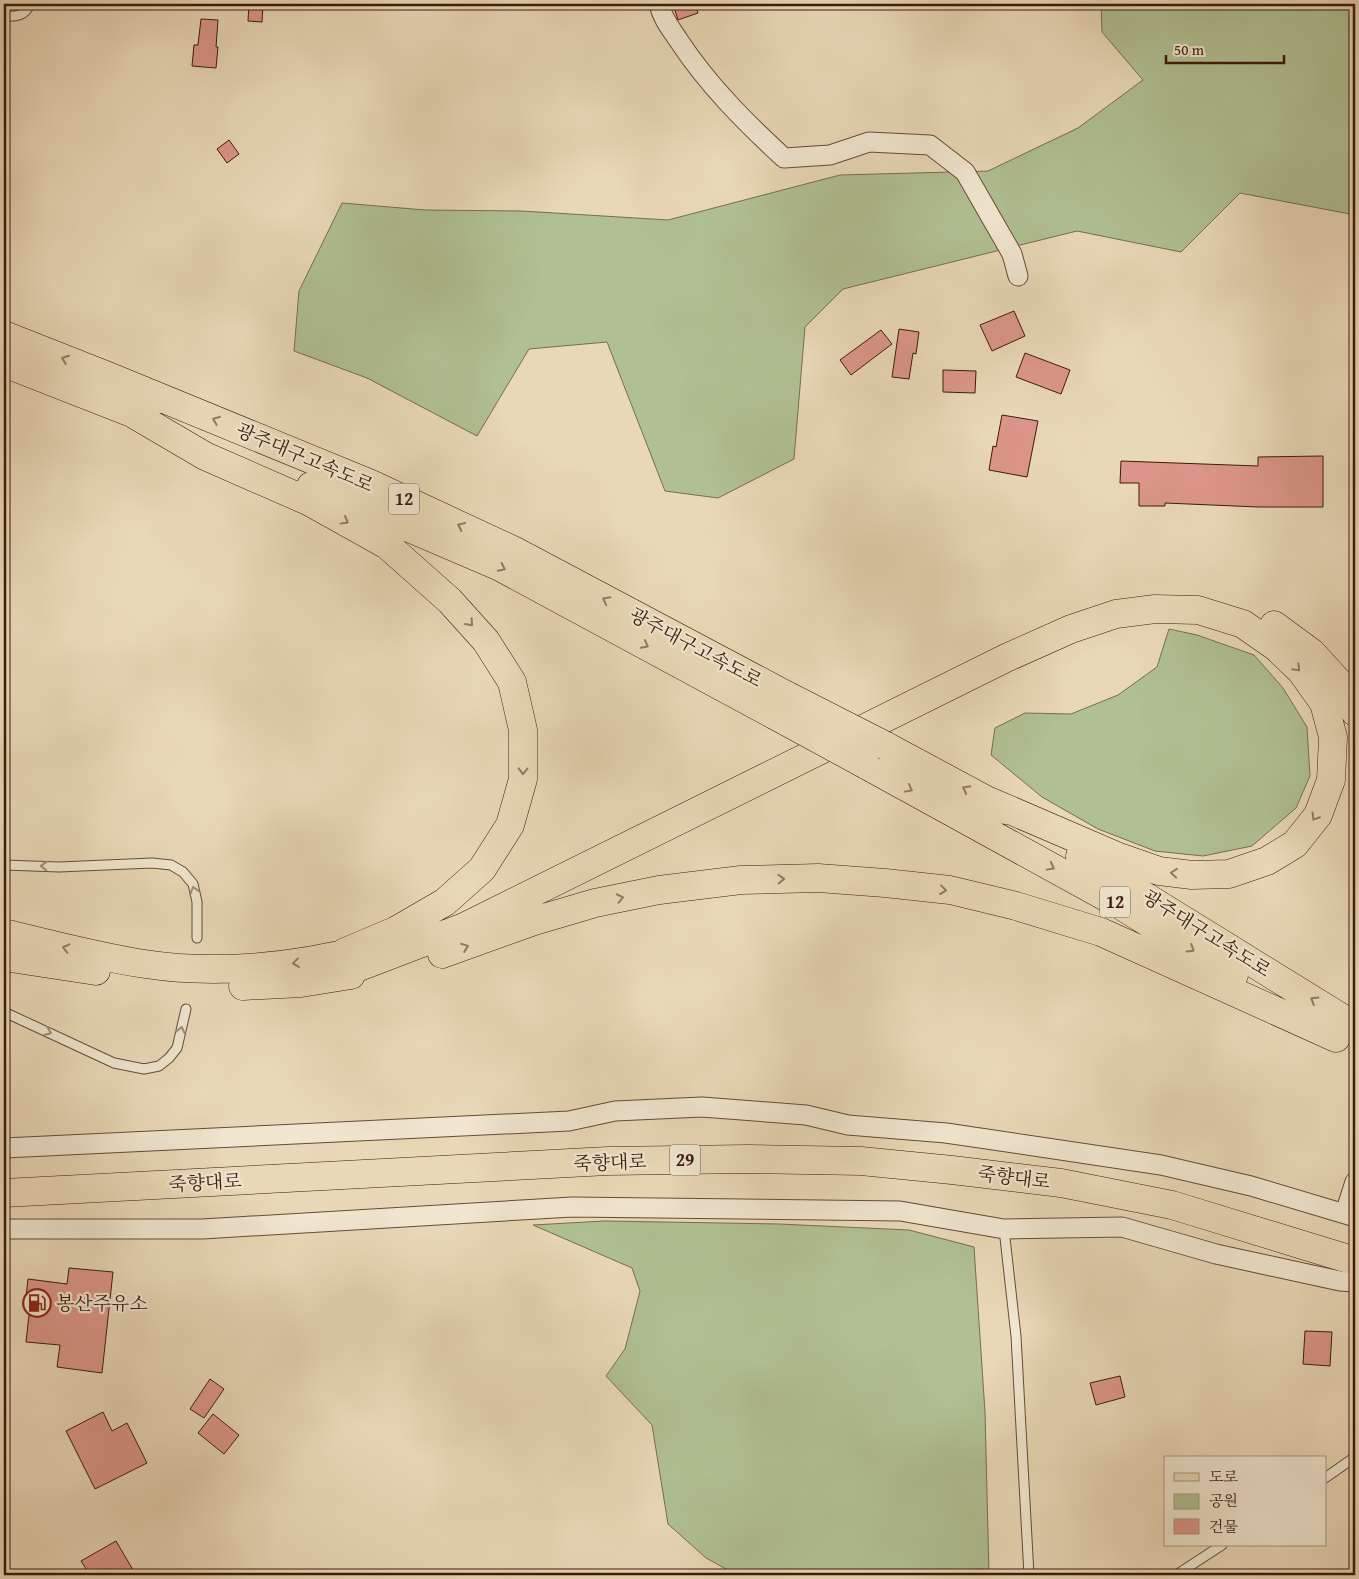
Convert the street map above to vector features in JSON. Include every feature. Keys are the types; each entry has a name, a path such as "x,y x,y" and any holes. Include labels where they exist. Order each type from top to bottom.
{"main road":[{"name":"광주대구고속도로","path":"4,335 372,484 517,552 781,706 866,765 1115,902 1349,1039"},
{"name":"광주대구고속도로","path":"4,363 358,505 500,567 781,706 886,746 989,801 1146,895 1349,1039"},
{"path":"4,957 195,986 300,983 330,968 445,902 482,870 510,825 523,779 523,730 512,682 486,641 450,601 387,545 310,502 205,456 130,412"},
{"path":"330,968 458,914 773,756 1003,644 1110,601 1159,593 1207,596 1241,605 1274,625 1312,653 1343,687 1355,712"},
{"path":"330,968 464,927 1006,658 1071,629 1116,614 1155,609 1198,610 1243,624 1276,647 1301,671 1324,703 1333,737 1332,780 1318,815 1295,844 1267,861 1229,874 1192,875 1159,871 1119,857 989,801"},
{"path":"4,932 80,951 146,964 204,968 385,970 456,950 534,921 595,904 659,890 741,880 818,878 950,890 1016,906 1101,932 1349,1039"},
{"name":"죽향대로","path":"4,1192 608,1161 747,1159 861,1161 1051,1182 1172,1205 1286,1238 1350,1275"}],"street":[{"path":"659,4 661,14 720,96 784,158 830,155 869,142 930,145 965,172 1012,254 1018,276"},
{"path":"4,1148 569,1121 616,1112 702,1107 806,1115 848,1125 946,1133 1161,1165 1252,1186 1350,1215 1355,1182"},
{"path":"4,1229 202,1230 572,1207 900,1211 1004,1230 1122,1227 1216,1254 1350,1275"}],"lane":[{"path":"4,16 15,17 24,14 30,4"},
{"path":"4,865 59,867 152,863 171,865 183,872 193,884 197,902 197,938"},
{"path":"4,1012 114,1063 144,1069 159,1066 177,1048 186,1010"},
{"path":"1004,1230 1016,1336 1029,1575"},
{"path":"1326,1477 1355,1457"},
{"path":"1176,1575 1220,1546"}],"green space":[{"path":"1101,4 1355,4 1355,215 1240,193 1181,252 1077,231 843,289 805,327 794,459 718,498 665,491 607,342 529,349 477,436 367,378 294,351 299,291 342,203 425,210 522,211 668,220 840,175 988,171 1078,128 1143,80 1102,32"},
{"path":"1169,629 1197,635 1254,655 1283,688 1307,727 1310,776 1296,808 1252,846 1203,856 1155,851 1098,829 1042,797 991,755 995,728 1025,713 1071,714 1118,695 1157,667"},
{"path":"604,1221 779,1224 909,1230 974,1247 985,1412 989,1575 737,1575 706,1558 668,1524 652,1425 606,1376 625,1349 640,1291 632,1268 533,1225"}],"building":[{"path":"249,4 263,5 262,22 248,21"},
{"path":"673,4 695,4 698,13 678,20"},
{"path":"201,19 218,20 216,68 192,66 194,45 198,45"},
{"path":"229,140 239,154 227,163 217,149"},
{"path":"1014,311 1025,336 992,351 980,325"},
{"path":"899,329 919,332 916,354 913,353 909,379 892,377"},
{"path":"881,330 892,344 851,375 840,360"},
{"path":"1025,353 1070,370 1061,394 1016,377"},
{"path":"943,370 976,371 975,393 943,392"},
{"path":"1002,415 1038,421 1027,477 989,470 993,446 996,447"},
{"path":"1323,456 1323,507 1258,507 1165,503 1165,506 1139,506 1139,483 1120,483 1121,461 1258,466 1258,457"},
{"path":"69,1268 113,1272 102,1373 57,1367 60,1345 26,1342 30,1306 25,1306 28,1279 67,1284"},
{"path":"1305,1331 1332,1332 1330,1366 1303,1364"},
{"path":"1120,1376 1125,1397 1096,1405 1090,1383"},
{"path":"210,1379 224,1389 204,1418 190,1409"},
{"path":"103,1412 112,1431 127,1423 147,1463 95,1489 66,1431"},
{"path":"213,1414 239,1435 224,1454 198,1433"},
{"path":"116,1541 136,1575 90,1575 81,1561"}],"place":[{"name":"봉산주유소","path":"37,1303"}]}
